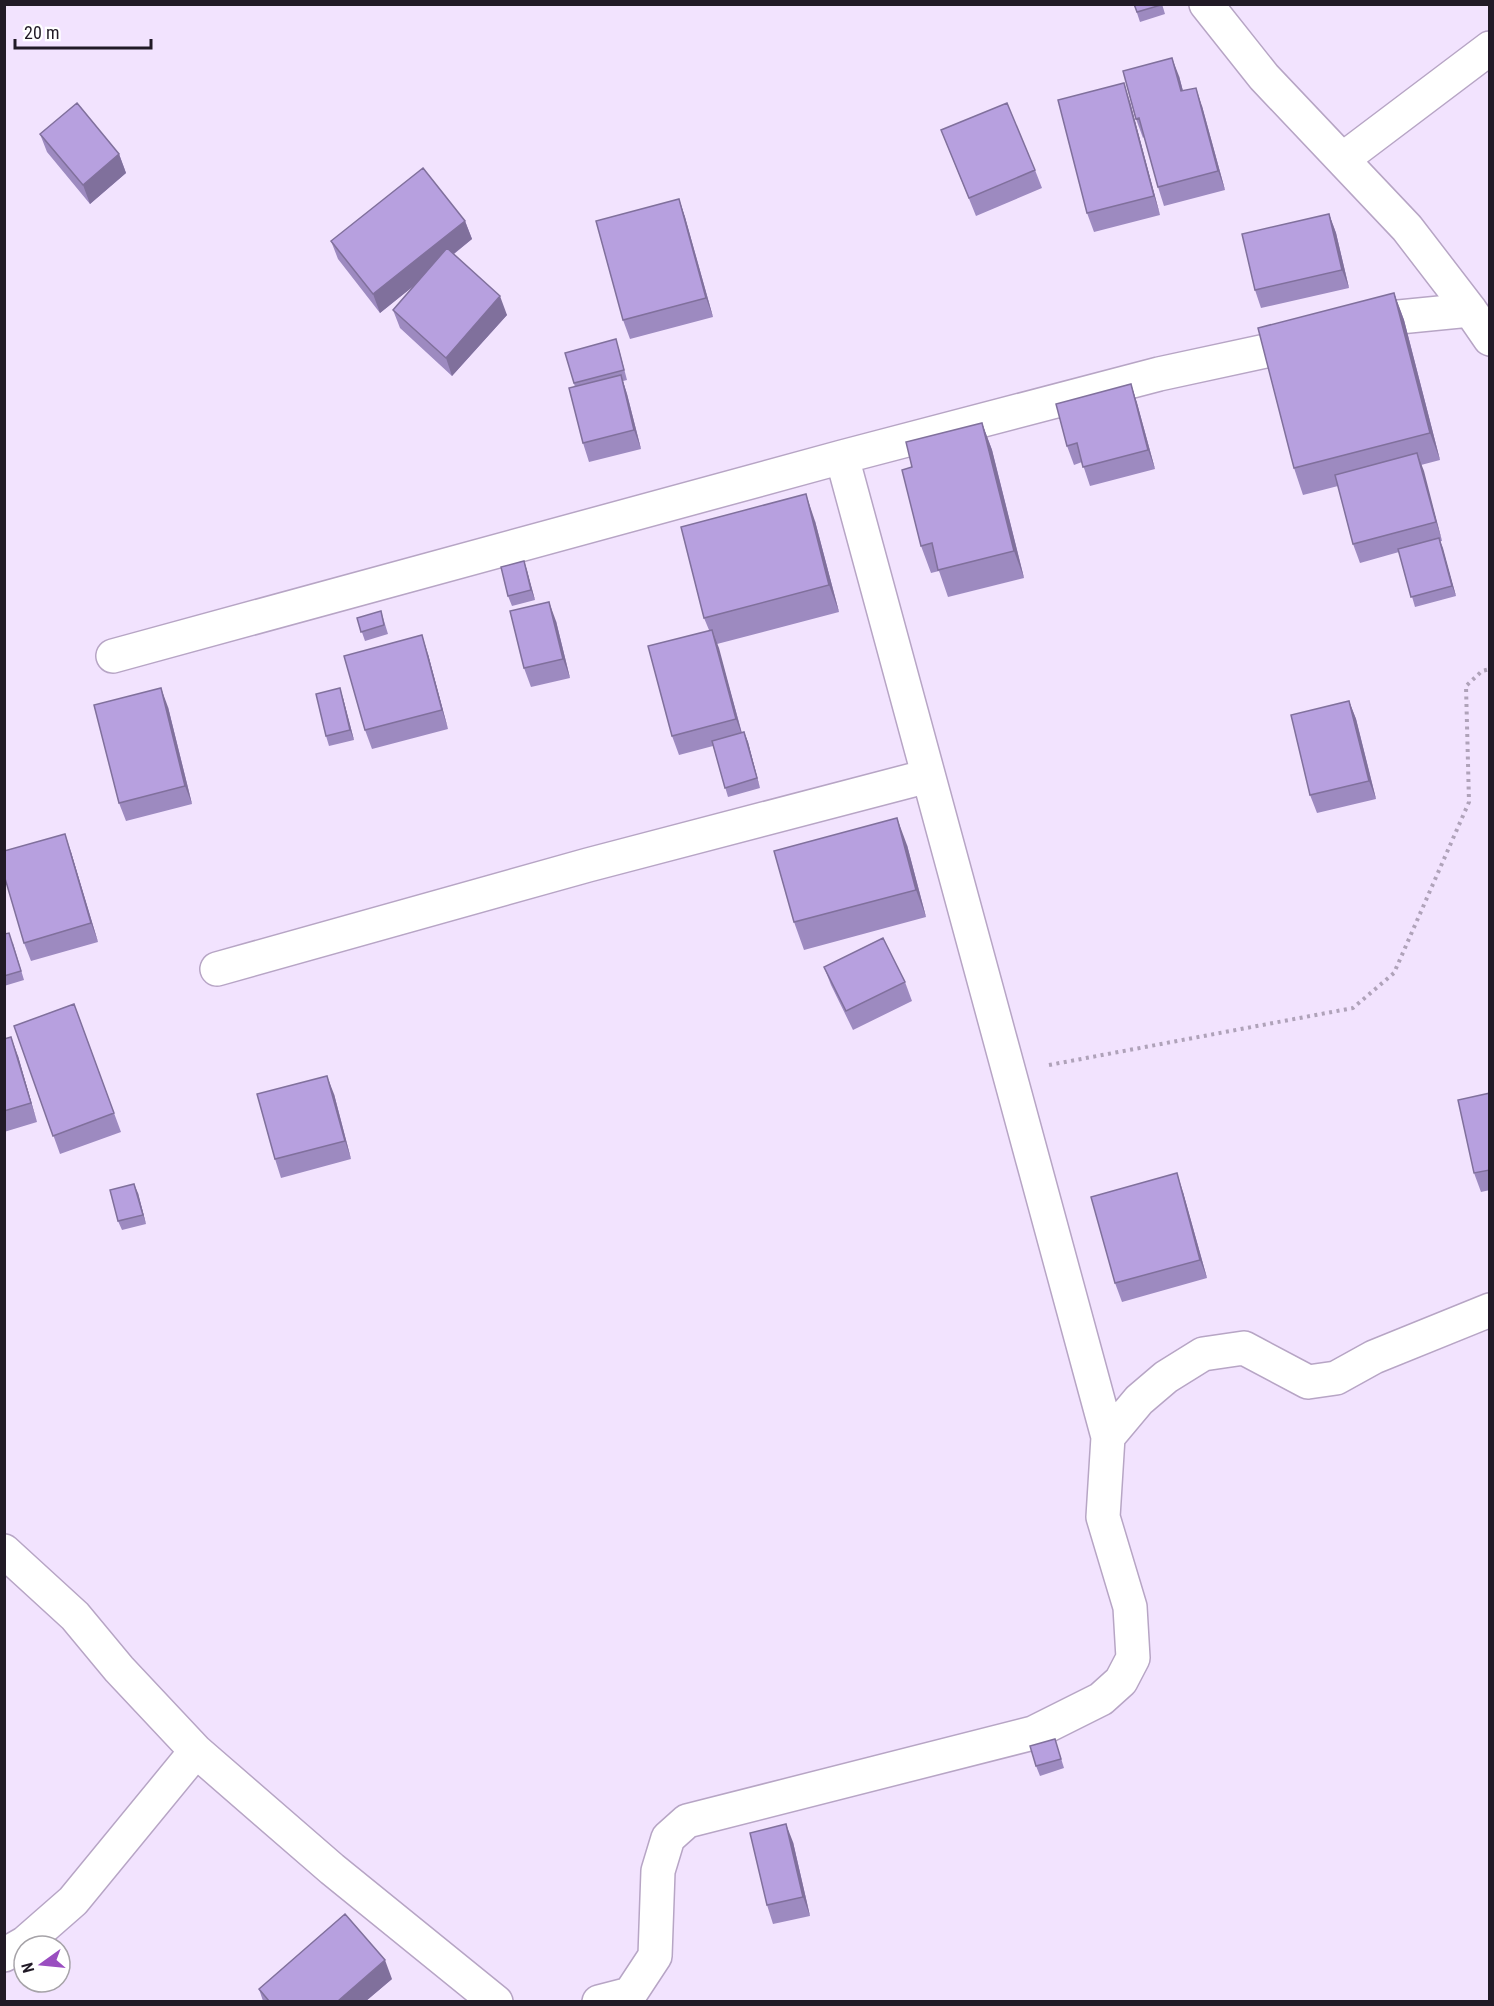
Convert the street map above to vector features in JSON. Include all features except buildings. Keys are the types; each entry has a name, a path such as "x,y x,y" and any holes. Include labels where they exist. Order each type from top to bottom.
{"street":[{"path":"1206,4 1264,77 1407,228 1490,339"},
{"path":"1343,159 1490,48"},
{"path":"113,656 842,457 1160,374 1317,340 1399,317 1470,310"},
{"path":"599,2001 629,1998 656,1956 658,1871 668,1838 687,1821 1033,1733 1101,1700 1121,1681 1133,1658 1131,1607 1103,1517 1108,1437 842,457"},
{"path":"217,969 577,867 928,776"},
{"path":"1108,1437 1139,1400 1166,1377 1203,1354 1244,1348 1308,1382 1336,1378 1374,1357 1490,1310"},
{"path":"4,1551 75,1616 119,1669 196,1751 332,1869 496,2001"},
{"path":"4,1955 26,1943 73,1901 196,1751"}],"path":[{"path":"1009,1072 1353,1008 1394,973 1470,802 1466,686 1482,671 1490,669"}]}
